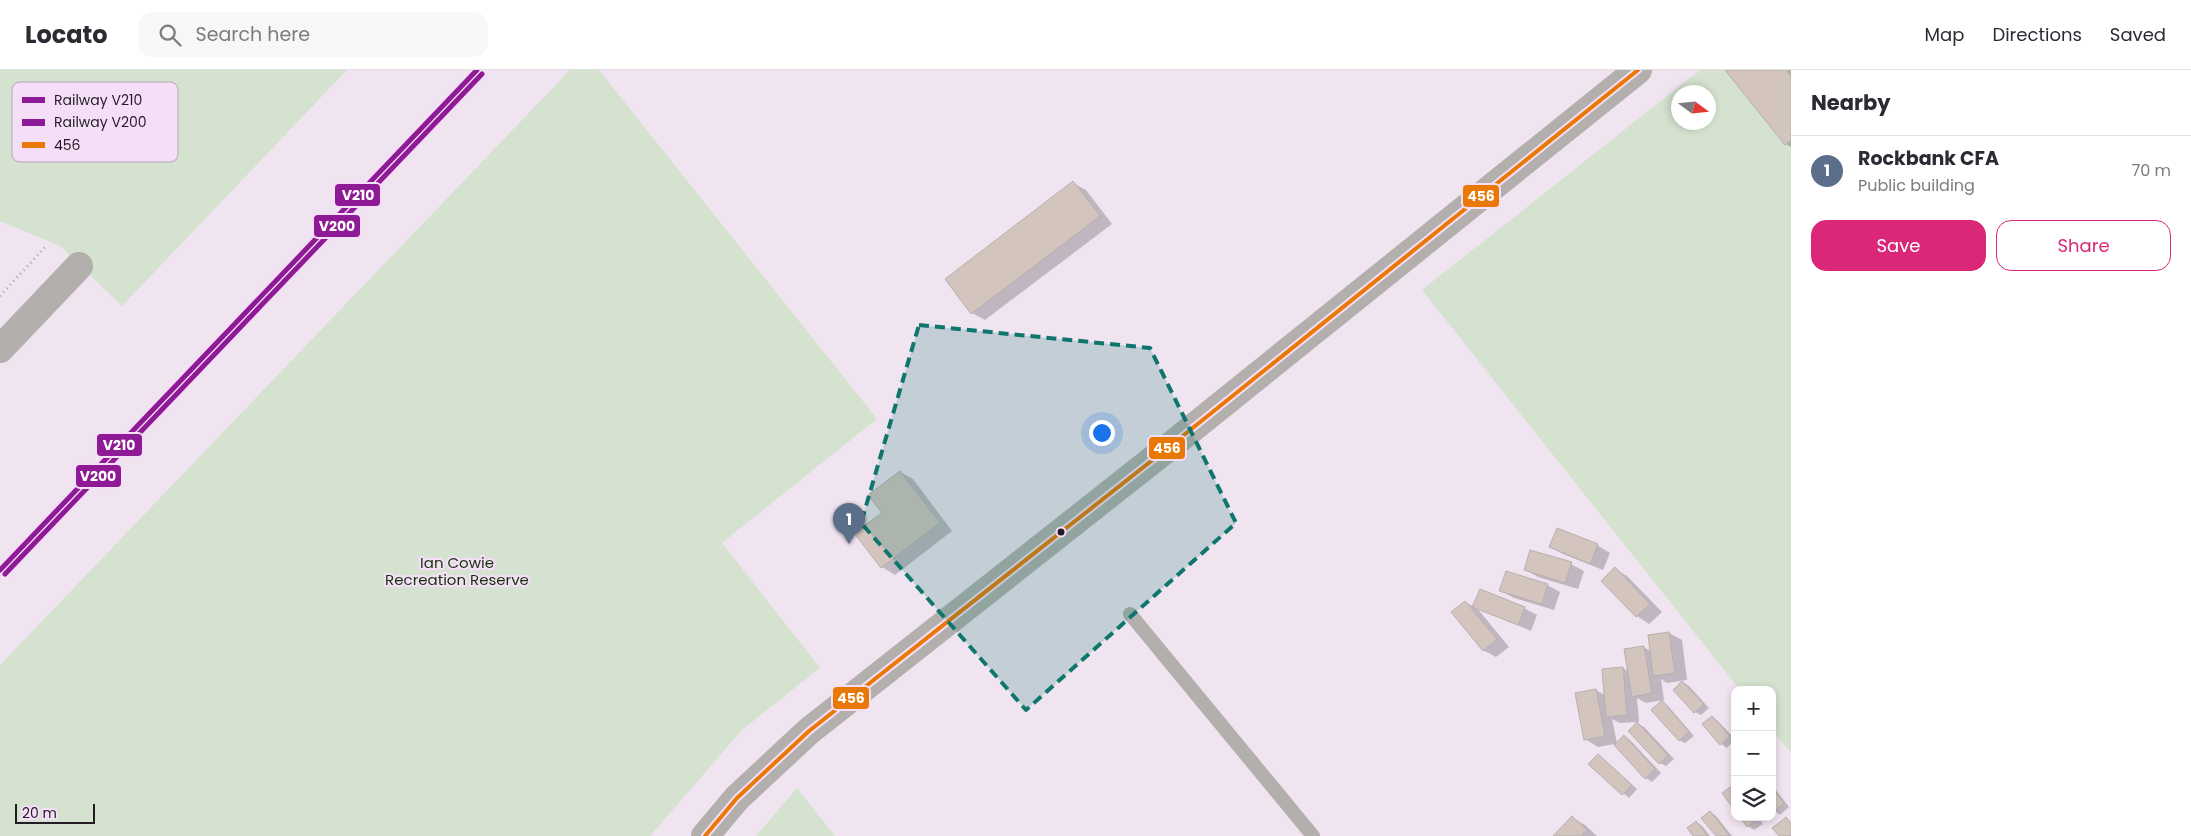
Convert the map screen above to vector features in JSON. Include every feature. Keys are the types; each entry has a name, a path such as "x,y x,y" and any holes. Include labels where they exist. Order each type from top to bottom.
{"street":[{"path":"706,836 737,798 809,731 1174,444 1638,70"},
{"path":"0,349 80,266"}],"lane":[{"path":"1130,614 1314,836"}],"path":[{"path":"0,296 47,244"}],"highlighted area":[{"path":"919,325 1150,348 1236,523 1026,710 861,523"}],"green space":[{"path":"0,70 347,70 122,306 60,246 0,221"},
{"name":"Ian Cowie Recreation Reserve","path":"570,70 599,70 877,419 722,543 820,668 742,730 650,836 0,836 0,665"},
{"path":"1700,70 1791,70 1791,753 1776,735 1776,686 1737,686 1422,290 1671,93 1671,130 1716,130 1716,85 1681,85"},
{"path":"797,788 835,836 756,836"}],"building":[{"path":"1725,70 1786,70 1791,76 1791,140 1785,145"},
{"path":"1073,181 1100,216 971,314 945,279"},
{"path":"900,471 940,523 881,568 854,533 882,513 868,495"},
{"path":"1557,528 1598,544 1590,564 1549,547"},
{"path":"1530,550 1572,562 1565,583 1524,570"},
{"path":"1615,567 1650,604 1636,617 1601,581"},
{"path":"1506,571 1548,584 1542,604 1499,591"},
{"path":"1480,589 1525,607 1518,625 1472,607"},
{"path":"1465,601 1497,639 1483,651 1451,612"},
{"path":"1669,632 1675,673 1653,676 1648,635"},
{"path":"1644,646 1652,693 1632,697 1624,649"},
{"path":"1623,667 1627,715 1606,717 1602,669"},
{"path":"1682,681 1704,704 1694,713 1673,690"},
{"path":"1596,689 1605,736 1584,740 1575,693"},
{"path":"1662,700 1689,732 1679,741 1651,710"},
{"path":"1712,716 1730,736 1720,745 1702,724"},
{"path":"1637,722 1668,755 1659,764 1628,731"},
{"path":"1624,735 1655,769 1645,779 1614,745"},
{"path":"1598,754 1632,785 1622,795 1588,764"},
{"path":"1731,787 1731,805 1722,793"},
{"path":"1776,793 1784,803 1776,810"},
{"path":"1710,811 1730,836 1716,836 1701,818"},
{"path":"1572,816 1587,830 1581,836 1553,836"},
{"path":"1786,817 1791,823 1791,836 1779,836 1772,828"},
{"path":"1696,821 1708,836 1693,836 1687,828"},
{"path":"1743,821 1756,821 1747,827"}],"rail line":[{"name":"V210","path":"0,570 477,70"},
{"name":"V200","path":"5,574 482,74"}],"transit line":[{"name":"456","path":"705,836 737,798 809,731 1174,443 1638,70"}],"place":[{"name":"Rockbank CFA","path":"849,544"}]}
